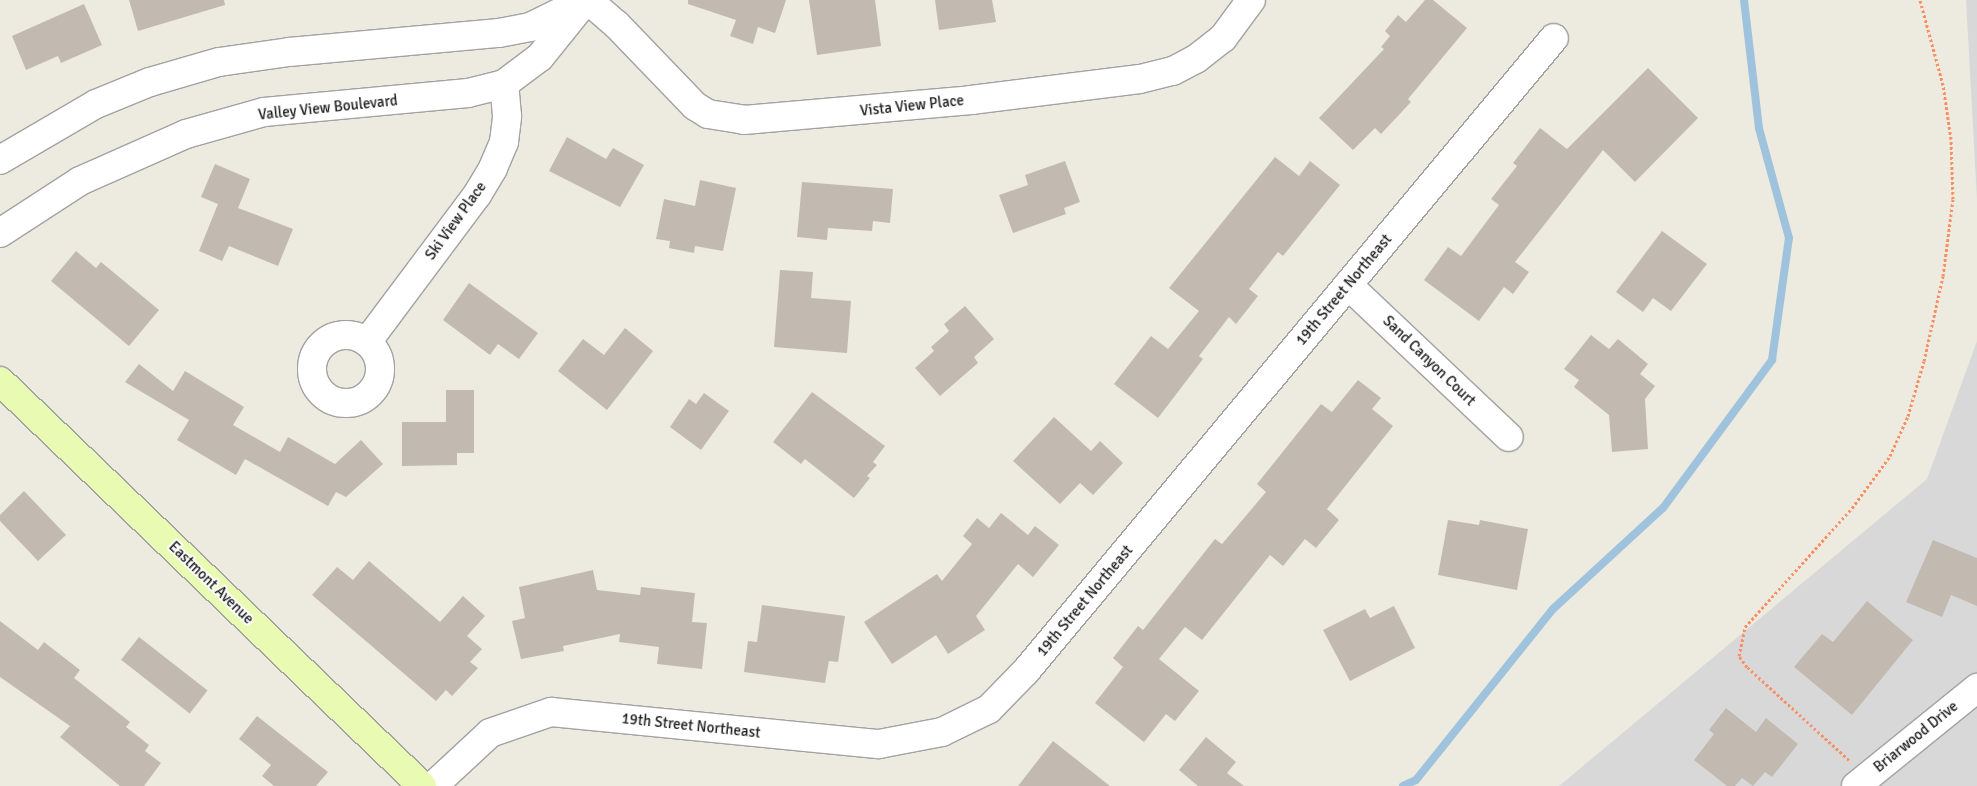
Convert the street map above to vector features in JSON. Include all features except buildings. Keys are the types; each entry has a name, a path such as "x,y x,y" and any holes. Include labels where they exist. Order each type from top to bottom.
{"main road":[{"name":"Eastmont Avenue","path":"0,381 422,786"}],"street":[{"name":"Vista View Place","path":"586,0 616,24 695,106 708,114 744,120 971,100 1140,79 1173,71 1196,59 1223,38 1251,0"},
{"name":"Valley View Boulevard","path":"0,233 80,181 186,134 264,112 468,93 504,84 540,57 586,0"},
{"path":"0,160 96,104 150,82 219,62 298,51 499,33 551,18 586,0"},
{"name":"19th Street Northeast","path":"433,786 490,733 550,712 879,744 942,732 989,709 1026,671 1554,38"},
{"name":"Ski View Place","path":"367,342 477,195 493,168 504,142 507,116 504,84"},
{"name":"Sand Canyon Court","path":"1348,285 1508,437"},
{"name":"Briarwood Drive","path":"1862,781 1977,688"}],"path":[{"path":"1862,781 1747,667 1739,656 1745,627 1852,508 1890,456 1908,416 1924,361 1943,276 1954,199 1951,139 1943,85 1920,0"}],"shaded area":[{"path":"1966,0 1977,0 1977,200"},
{"path":"1977,341 1977,786 1559,786 1927,479"}],"waterway":[{"path":"1403,786 1416,780 1553,609 1663,508 1772,360 1789,238 1759,128 1744,0"}]}
